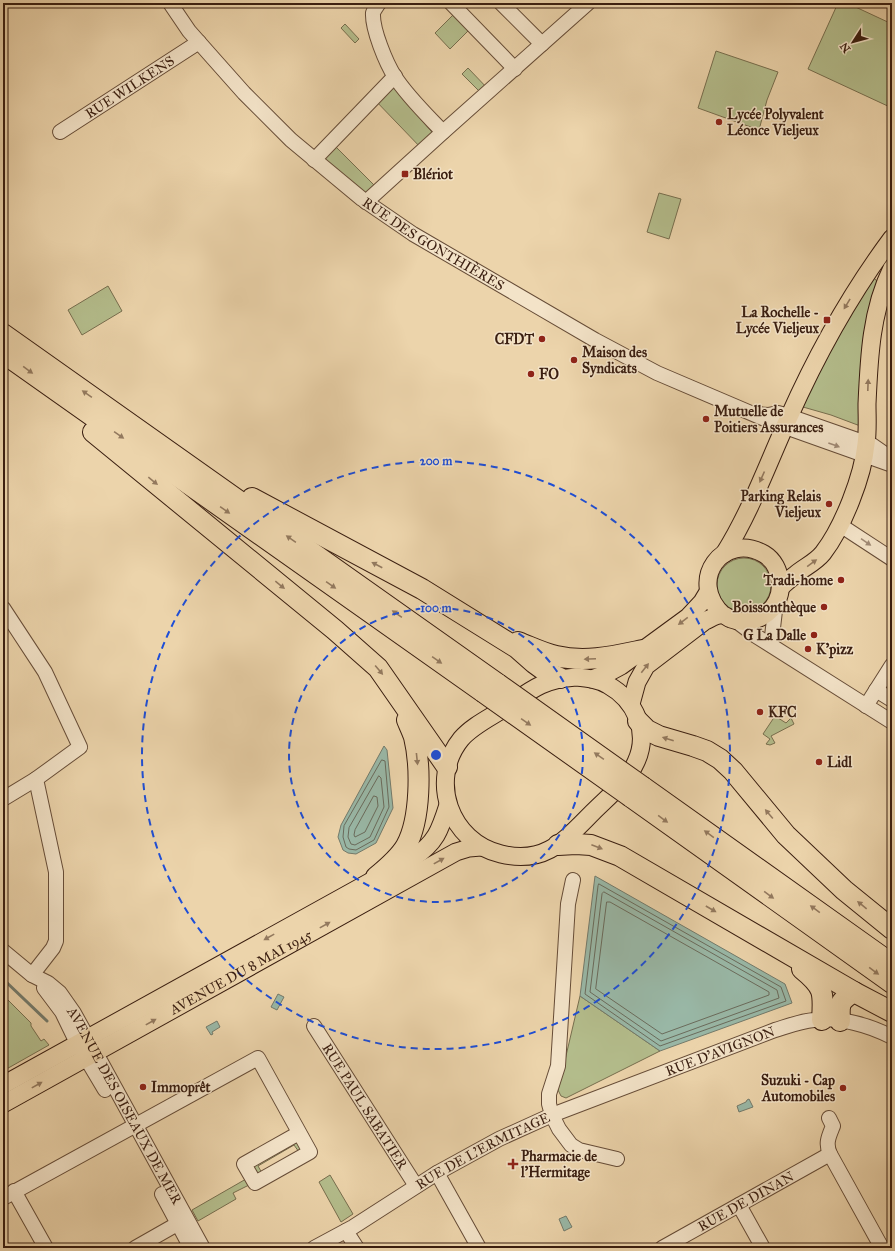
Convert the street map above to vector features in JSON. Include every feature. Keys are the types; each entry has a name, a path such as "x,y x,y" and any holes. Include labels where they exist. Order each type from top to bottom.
{"highway":[{"path":"3,334 188,466 490,688"},
{"path":"3,353 490,688 637,792 892,964"},
{"path":"52,388 73,415 335,630 378,668 447,766"},
{"path":"188,466 215,476 236,490 422,589 517,648 545,671 560,678"},
{"path":"484,627 542,652 572,659 608,658 642,650"},
{"path":"376,877 390,865 405,847 412,831 417,810 417,762 414,736 397,695"},
{"path":"635,713 647,730 659,736 707,751 720,759 734,771 786,835 844,890 892,929"},
{"path":"637,792 892,983"},
{"path":"558,845 591,844 620,856 854,992 892,1012"},
{"path":"771,944 815,980 820,987 831,1020"},
{"path":"831,1020 845,997 854,992"}],"main road":[{"name":"AVENUE DU 8 MAI 1945","path":"592,679 608,673 642,650 688,617 702,602 708,592 707,583 712,566 724,554 738,531 786,421 824,346 841,314 858,287 892,238"},
{"name":"AVENUE DU 8 MAI 1945","path":"635,713 620,693 607,684 592,679 576,677 560,678 541,685 474,728 462,738 453,752 447,766 446,786 448,805 460,829 481,847 494,853 511,857 528,857 541,854 558,845 616,790 636,762 641,745 640,730 635,713 637,682 646,666 705,621 714,617 729,618 745,622 759,618 771,610 778,594 819,558 840,525 859,478 865,450 870,347 874,323 888,288 892,268"},
{"path":"724,554 734,549 746,548 757,550 767,556 775,565 779,575 778,594"},
{"path":"708,592 716,608 729,618"},
{"name":"AVENUE DU 8 MAI 1945","path":"3,1085 376,877 413,858 424,850 438,834 448,805"},
{"name":"AVENUE DU 8 MAI 1945","path":"3,1104 456,852 469,848 481,847"}],"street":[{"path":"379,3 373,12 374,22 378,39 395,76 417,104 443,132"},
{"path":"451,3 515,69"},
{"path":"500,3 542,44"},
{"name":"RUE DES GONTHIÈRES","path":"173,4 199,42 244,93 291,140 366,202 413,234 607,347 657,373 751,413 786,421 865,450 892,465"},
{"path":"366,202 515,69 579,6"},
{"name":"RUE WILKENS","path":"60,132 199,42"},
{"path":"314,160 395,76"},
{"name":"RUE DES GONTHIÈRES","path":"865,450 875,447 892,459"},
{"path":"840,525 892,559"},
{"path":"771,645 778,594"},
{"path":"3,608 45,672 80,747 36,779 3,799"},
{"path":"729,618 892,722"},
{"path":"866,706 892,665"},
{"path":"876,690 892,700"},
{"path":"32,975 53,948 56,941 56,872 36,779"},
{"name":"RUE DE L'ERMITAGE","path":"314,1248 346,1231 437,1173 499,1139 552,1115 549,1104 549,1094 558,1066 568,904 573,880"},
{"name":"AVENUE DES OISEAUX DE MER","path":"3,951 32,975 48,983 60,993 74,1013 82,1041 90,1056 96,1074 131,1127 182,1221 203,1248"},
{"name":"RUE D'AVIGNON","path":"552,1115 775,1030 800,1023 831,1020 863,1025 892,1037"},
{"name":"RUE PAUL SABATIER","path":"314,1026 416,1186"},
{"path":"46,1248 8,1194 258,1058 299,1133"},
{"path":"552,1115 559,1129 571,1145 579,1150 617,1159"},
{"path":"829,1118 833,1126 827,1141 827,1147 882,1248"},
{"name":"RUE DE DINAN","path":"662,1248 830,1154"},
{"path":"437,1173 479,1248"},
{"path":"738,1205 763,1248"},
{"path":"135,1248 182,1221"},
{"name":"AVENUE DES OISEAUX DE MER","path":"182,1221 191,1248"},
{"path":"346,1231 357,1248"}],"green space":[{"path":"838,3 847,3 892,24 892,108 808,69"},
{"path":"458,10 473,26 450,49 435,33"},
{"path":"345,24 359,39 355,43 341,28"},
{"path":"716,51 778,72 767,100 759,130 698,108"},
{"path":"468,68 490,91 484,96 462,74"},
{"path":"389,82 437,138 423,150 373,98"},
{"path":"331,142 379,190 366,202 314,160"},
{"path":"659,193 681,199 669,239 647,232"},
{"path":"869,272 881,286 863,427 831,415 803,407 807,379"},
{"path":"108,286 122,311 82,335 68,310"},
{"path":"739,558 749,558 759,562 767,570 771,580 771,590 767,600 759,608 749,612 739,612 729,608 721,600 717,590 717,580 721,570 729,562"},
{"path":"775,716 786,723 791,718 794,724 771,736 775,743 770,745 766,744 770,739 763,734"},
{"path":"3,995 31,1023 31,1026 41,1041 44,1039 49,1045 3,1071"},
{"path":"580,996 660,1051 566,1098 561,1096 558,1090"},
{"path":"297,1141 301,1149 299,1152 294,1145 258,1166 262,1173 258,1174 254,1172 253,1166"},
{"path":"330,1175 353,1214 341,1222 319,1182"},
{"path":"246,1179 249,1185 233,1193 236,1199 198,1221 192,1210"}],"water":[{"path":"384,746 387,750 393,808 376,843 356,854 348,853 343,850 338,837 341,825"},
{"path":"595,876 785,984 792,1003 660,1051 580,996"},
{"path":"278,994 284,997 277,1010 271,1007"},
{"path":"217,1021 220,1027 212,1032 213,1034 211,1035 206,1027"},
{"path":"749,1099 753,1107 739,1112 737,1106"},
{"path":"566,1216 572,1227 564,1231 559,1219"}],"waterway":[{"path":"3,979 47,1021"}],"place":[{"name":"Lycée Polyvalent Léonce Vieljeux","path":"719,122"},
{"name":"Blériot","path":"405,174"},
{"name":"La Rochelle - Lycée Vieljeux","path":"827,320"},
{"name":"CFDT","path":"542,339"},
{"name":"Maison des Syndicats","path":"574,360"},
{"name":"FO","path":"531,374"},
{"name":"Mutuelle de Poitiers Assurances","path":"706,419"},
{"name":"Parking Relais Vieljeux","path":"829,504"},
{"name":"Tradi-home","path":"841,580"},
{"name":"Boissonthèque","path":"824,607"},
{"name":"G La Dalle","path":"814,635"},
{"name":"K'pizz","path":"808,649"},
{"name":"KFC","path":"760,712"},
{"name":"Lidl","path":"819,762"},
{"name":"Immoprêt","path":"143,1087"},
{"name":"Suzuki - Cap Automobiles","path":"843,1088"},
{"name":"Pharmacie de l'Hermitage","path":"513,1164"}]}
